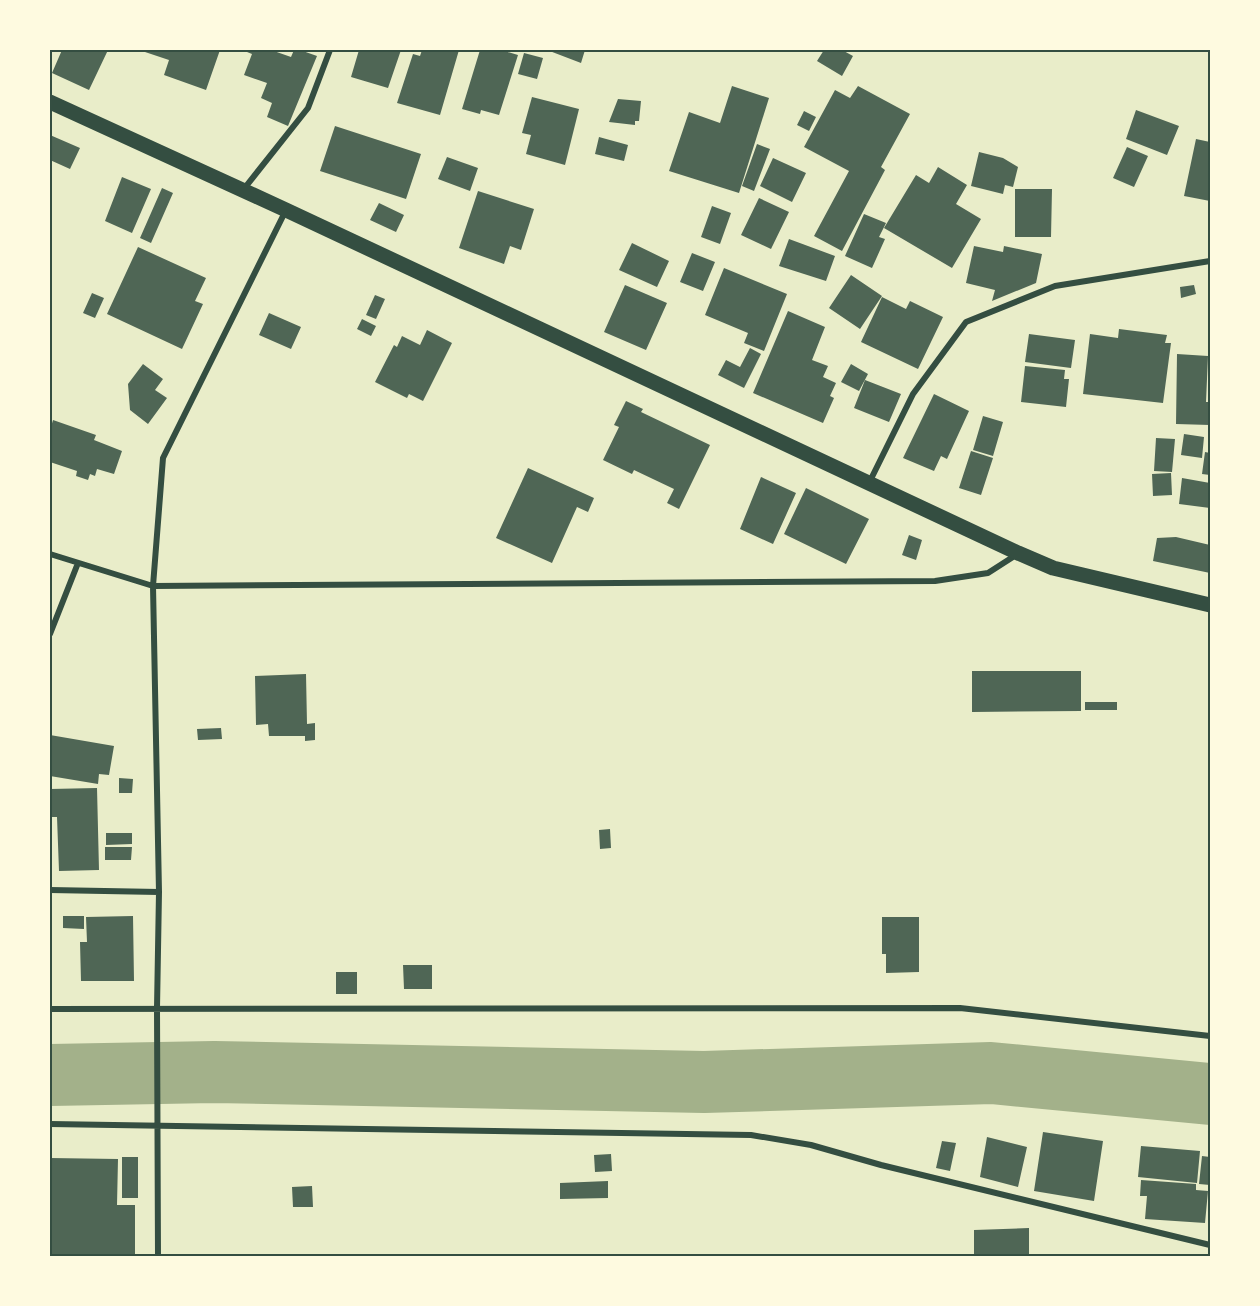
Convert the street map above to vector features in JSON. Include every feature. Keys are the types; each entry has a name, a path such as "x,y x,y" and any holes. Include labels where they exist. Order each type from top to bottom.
{"main road":[{"path":"50,102 1018,553 1053,568 1210,605"}],"street":[{"path":"243,191 308,108 330,50"},
{"path":"158,1257 159,892 153,586 163,458 286,210"},
{"path":"868,484 914,394 966,321 1055,286 1210,261"},
{"path":"50,554 153,586 936,581 988,573 1018,553"},
{"path":"50,633 78,563"},
{"path":"50,890 159,892"},
{"path":"50,1009 960,1008 1210,1036"},
{"path":"50,1124 750,1136 811,1144 880,1165 1210,1245"}],"building":[{"path":"62,50 108,50 89,90 52,73"},
{"path":"139,50 220,50 206,90 164,75 169,60"},
{"path":"249,50 271,50 291,57 294,50 300,50 317,56 288,126 267,117 272,103 261,98 267,83 244,75 252,54 247,52"},
{"path":"359,50 401,50 388,88 351,77"},
{"path":"422,50 459,50 440,115 397,103 413,54 420,56"},
{"path":"480,50 501,50 518,55 499,115 481,110 480,114 462,109"},
{"path":"547,50 585,50 581,63"},
{"path":"824,50 842,50 853,56 842,76 817,61"},
{"path":"524,53 543,58 537,79 518,74"},
{"path":"732,86 769,98 739,193 669,171 689,112 720,123"},
{"path":"858,86 910,114 881,167 885,170 842,251 814,236 849,171 804,147 835,90 850,98"},
{"path":"532,97 579,109 565,165 526,154 531,135 522,133"},
{"path":"618,99 641,101 639,121 635,121 635,125 609,122"},
{"path":"1136,110 1179,126 1167,155 1126,139"},
{"path":"804,111 816,117 809,131 797,125"},
{"path":"335,126 421,154 406,199 320,171"},
{"path":"50,135 80,148 70,169 50,160"},
{"path":"599,137 628,145 624,161 595,154"},
{"path":"1196,139 1210,142 1210,201 1184,196"},
{"path":"757,144 770,149 754,191 742,186"},
{"path":"1127,147 1148,156 1134,187 1113,178"},
{"path":"979,152 1003,158 1018,167 1013,187 1005,185 1003,194 971,186"},
{"path":"447,157 478,168 470,191 438,179"},
{"path":"773,158 806,173 792,202 760,186"},
{"path":"938,167 967,185 956,204 981,219 952,268 884,228 916,175 929,183"},
{"path":"122,177 151,189 132,233 105,221"},
{"path":"162,188 173,193 151,243 140,238"},
{"path":"1015,189 1052,189 1051,237 1015,237"},
{"path":"478,191 534,209 521,250 510,246 504,264 459,248"},
{"path":"759,198 789,212 771,249 741,235"},
{"path":"379,203 404,215 396,232 370,220"},
{"path":"712,206 731,213 720,244 701,237"},
{"path":"864,214 886,223 879,237 885,239 872,268 845,256"},
{"path":"789,239 835,256 826,281 779,266"},
{"path":"632,243 669,261 657,287 619,270"},
{"path":"974,246 1003,252 1004,246 1042,254 1036,283 992,301 995,290 966,283"},
{"path":"138,247 206,278 195,301 203,304 182,349 107,314"},
{"path":"692,253 715,262 703,291 680,282"},
{"path":"724,268 787,294 764,351 744,343 748,333 705,315"},
{"path":"851,275 882,296 860,329 829,308"},
{"path":"625,285 667,303 646,350 604,332"},
{"path":"1194,285 1196,294 1181,298 1180,287"},
{"path":"92,293 104,298 95,318 83,313"},
{"path":"375,295 385,299 376,319 366,315"},
{"path":"882,297 906,309 910,301 943,317 918,369 861,342"},
{"path":"788,311 825,327 812,360 828,366 823,377 836,383 830,396 834,398 823,423 753,393"},
{"path":"269,313 301,327 291,349 259,335"},
{"path":"362,319 376,326 371,336 357,329"},
{"path":"1119,329 1167,335 1165,343 1171,343 1163,403 1083,394 1090,334 1118,338"},
{"path":"427,330 452,343 423,401 409,394 407,398 375,382 394,345 397,347 402,336 420,345"},
{"path":"1029,334 1075,340 1071,368 1025,362"},
{"path":"750,348 761,354 744,388 718,375 726,360 740,367"},
{"path":"1177,354 1208,356 1206,402 1210,402 1210,425 1176,424"},
{"path":"143,364 163,379 155,390 167,398 148,424 130,410 128,384"},
{"path":"851,364 868,374 859,391 841,382"},
{"path":"1025,366 1065,370 1064,379 1069,379 1066,407 1021,402"},
{"path":"865,380 901,394 889,422 854,408"},
{"path":"934,394 969,411 947,459 941,456 934,471 903,458"},
{"path":"626,401 643,409 641,412 710,445 679,509 667,503 674,489 634,470 632,474 603,460 619,427 614,425"},
{"path":"983,416 1003,422 993,456 973,450"},
{"path":"53,420 96,435 94,440 122,451 114,474 97,469 95,476 90,474 88,480 76,476 77,471 50,462 50,430"},
{"path":"1184,434 1204,437 1202,458 1181,455"},
{"path":"1156,438 1175,439 1172,472 1154,471"},
{"path":"971,451 993,458 981,495 959,488"},
{"path":"1205,452 1210,453 1210,475 1202,474"},
{"path":"528,468 594,498 588,512 577,507 552,563 496,538"},
{"path":"1171,473 1172,495 1153,496 1152,474"},
{"path":"761,477 796,493 773,544 740,529"},
{"path":"1182,478 1210,483 1210,508 1179,504"},
{"path":"806,488 869,519 846,564 784,534"},
{"path":"909,535 922,540 916,560 902,555"},
{"path":"1176,537 1210,545 1210,573 1153,561 1157,538"},
{"path":"972,671 1081,671 1081,711 972,712"},
{"path":"306,674 307,724 315,723 315,740 305,741 305,736 269,736 268,724 256,725 255,676"},
{"path":"1085,702 1117,702 1117,710 1085,710"},
{"path":"221,728 222,739 198,740 197,729"},
{"path":"50,735 114,746 109,775 99,774 98,784 50,776"},
{"path":"119,778 133,779 132,793 119,793"},
{"path":"97,788 99,870 59,871 57,817 50,817 50,789"},
{"path":"610,829 611,848 600,849 599,830"},
{"path":"106,833 132,833 132,844 106,845"},
{"path":"105,847 132,847 131,860 105,860"},
{"path":"63,916 84,916 84,929 63,928"},
{"path":"133,916 134,981 81,981 80,942 87,942 86,917"},
{"path":"882,917 919,917 919,972 886,973 886,954 882,954"},
{"path":"403,965 432,965 432,989 404,989"},
{"path":"336,972 357,972 357,994 336,994"},
{"path":"1043,1132 1103,1141 1094,1201 1034,1191"},
{"path":"987,1137 1027,1147 1018,1187 980,1177"},
{"path":"942,1141 956,1143 950,1171 936,1168"},
{"path":"1141,1146 1200,1151 1197,1183 1138,1177"},
{"path":"611,1154 612,1171 595,1172 594,1155"},
{"path":"1202,1156 1210,1157 1210,1185 1199,1184"},
{"path":"122,1157 138,1157 138,1198 122,1198"},
{"path":"50,1158 118,1159 117,1205 135,1205 135,1256 50,1256"},
{"path":"1141,1180 1196,1184 1196,1190 1208,1191 1205,1223 1145,1219 1147,1196 1140,1196"},
{"path":"608,1181 608,1198 560,1199 560,1183"},
{"path":"312,1186 313,1207 293,1207 292,1187"},
{"path":"1029,1228 1029,1256 974,1256 974,1230"}],"waterway":[{"path":"50,1075 214,1072 704,1082 991,1073 1210,1094"}]}
